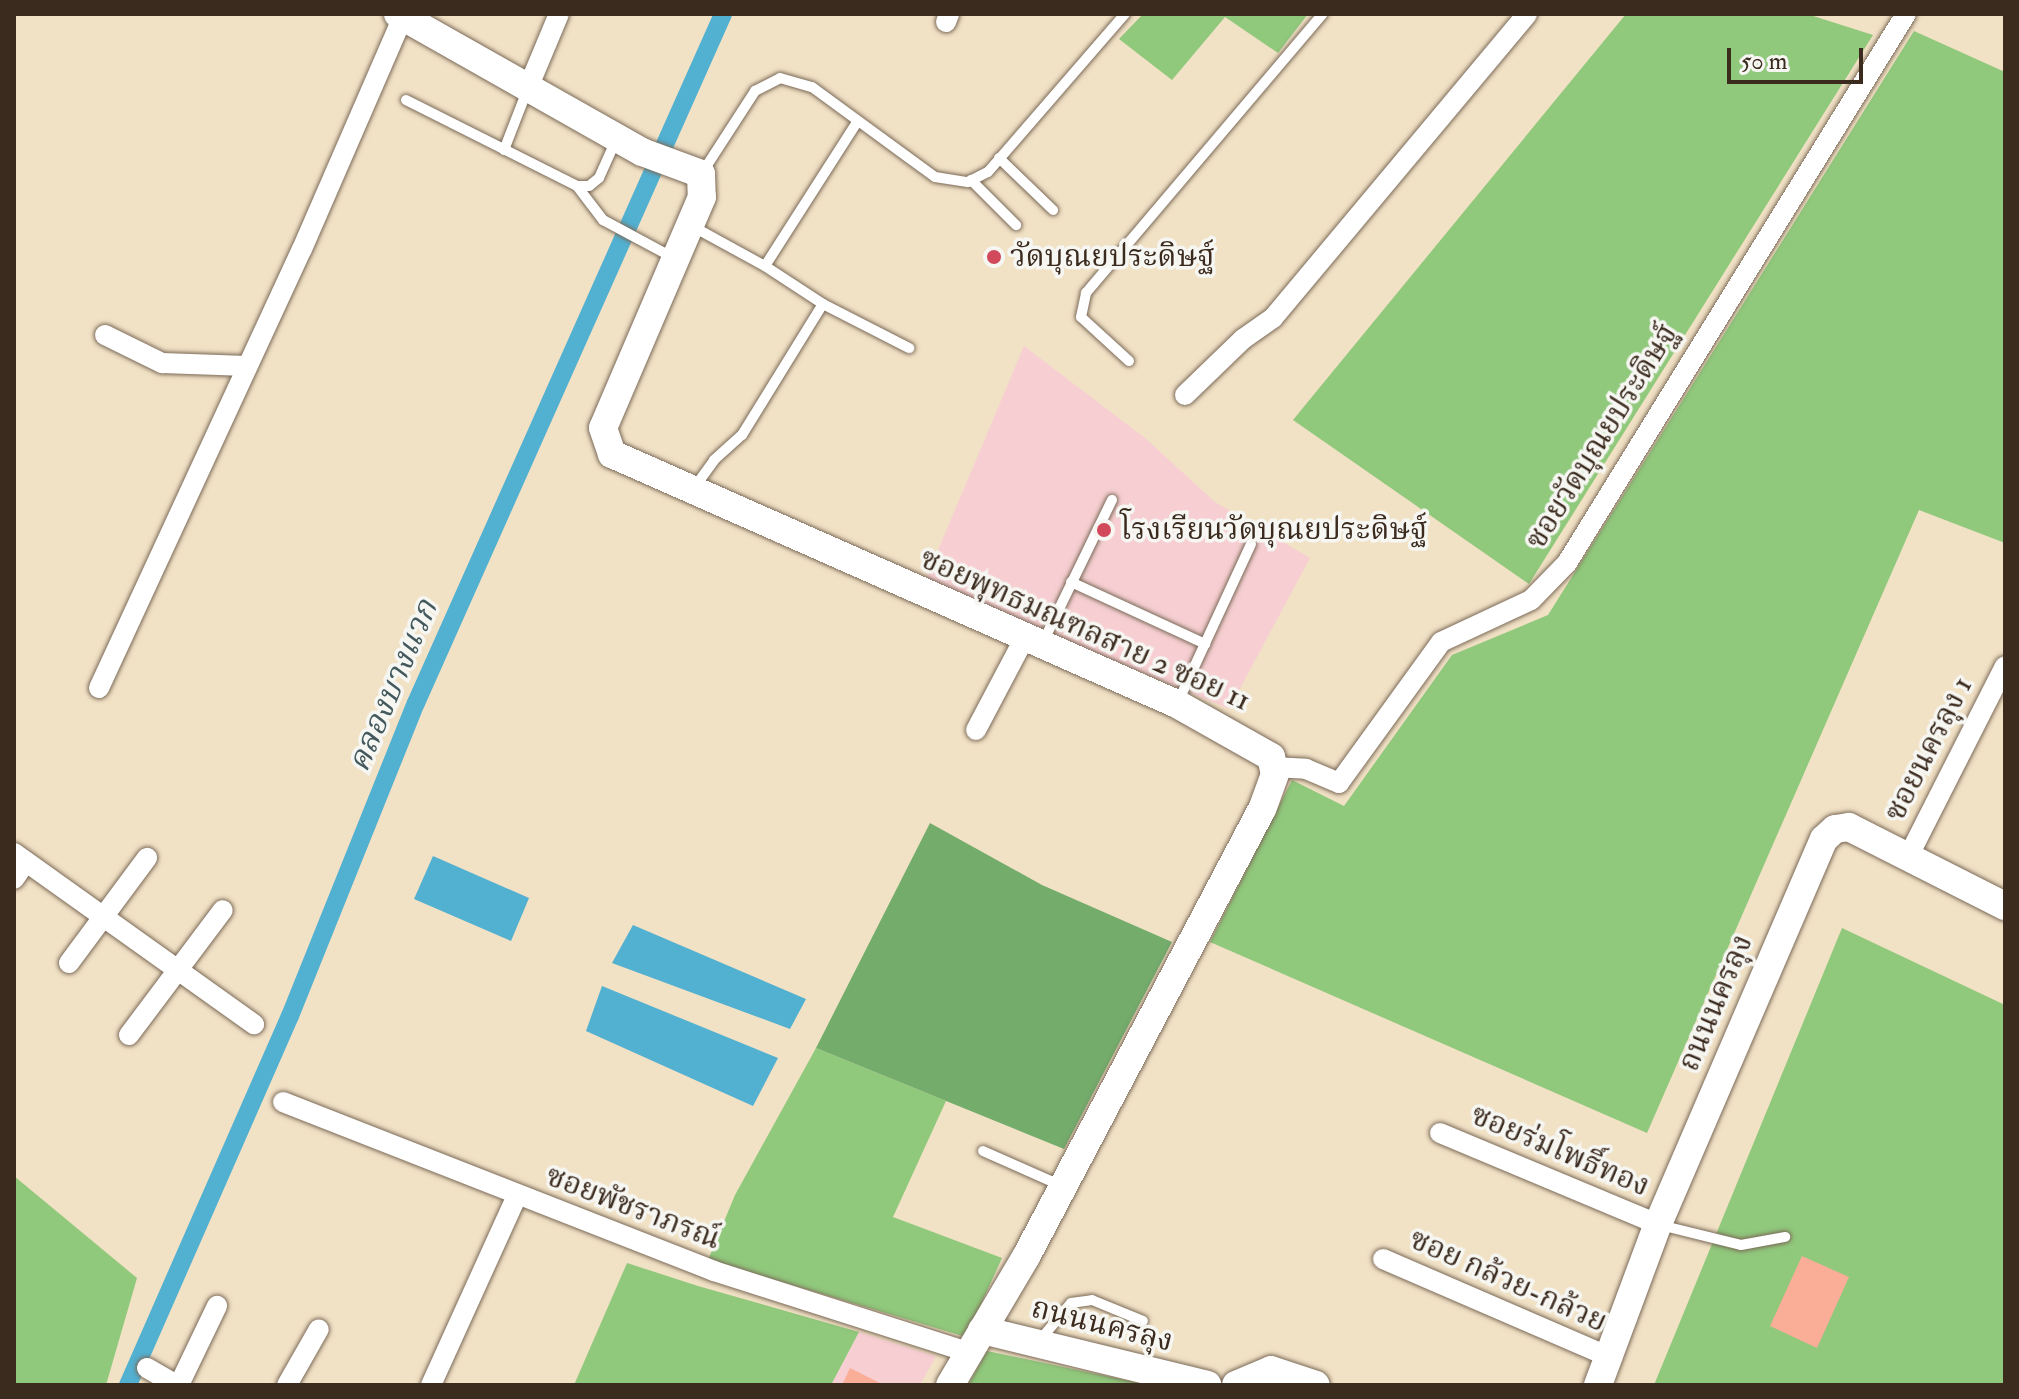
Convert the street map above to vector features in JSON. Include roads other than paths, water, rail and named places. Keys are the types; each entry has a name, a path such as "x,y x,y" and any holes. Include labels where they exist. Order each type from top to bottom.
{"street":[{"path":"528,88 559,14"},
{"path":"1185,395 1243,339 1273,318 1527,14"},
{"name":"ซอยวัดบุณยประดิษฐ์","path":"1273,767 1306,769 1339,783 1441,642 1531,600 1567,563 1906,14"},
{"path":"99,688 247,366 400,15 642,152 675,161 701,174"},
{"name":"ซอยพุทธมณฑลสาย 2 ซอย 11","path":"701,174 705,184 688,224 662,251 603,428 612,454 1032,643 1177,704 1254,744 1271,757 1273,767"},
{"path":"105,335 162,363 247,366"},
{"path":"976,730 1032,643"},
{"name":"ซอยนครลุง 1","path":"1907,859 2005,666"},
{"path":"950,1385 1062,1186 1262,809 1273,767"},
{"name":"ถนนนครลุง","path":"1598,1385 1658,1224 1824,839 1835,829 1849,827 2005,906"},
{"path":"14,879 20,857 254,1024"},
{"path":"69,963 147,858"},
{"path":"129,1035 223,910"},
{"name":"ซอยพัชราภรณ์","path":"283,1102 714,1271 975,1341"},
{"name":"ซอยร่มโพธิ์ทอง","path":"1440,1133 1658,1224"},
{"path":"431,1385 517,1195"},
{"name":"ซอย กล้วย-กล้วย","path":"1383,1259 1609,1357"},
{"path":"147,1368 172,1384 217,1306"},
{"path":"287,1385 319,1329"},
{"name":"ถนนนครลุง","path":"975,1341 1036,1345 1207,1385"},
{"path":"1236,1385 1271,1370 1316,1385"}],"lane":[{"path":"701,174 755,91 768,81 797,79 935,177 947,182 971,180 999,158 1125,14"},
{"path":"1129,361 1081,317 1086,293 1323,14"},
{"path":"504,150 528,88"},
{"path":"406,100 577,186 589,186 599,178 617,138"},
{"path":"765,266 857,122"},
{"path":"999,158 1053,210"},
{"path":"971,180 1016,225"},
{"path":"577,186 594,213 662,251"},
{"path":"688,224 765,266 823,304 909,348"},
{"path":"692,491 714,460 742,435 823,304"},
{"path":"1032,643 1071,582 1112,500"},
{"path":"1177,704 1251,544"},
{"path":"1071,582 1205,644"},
{"path":"983,1151 1062,1186"},
{"path":"1658,1224 1741,1245 1766,1237 1785,1237"},
{"path":"1036,1345 1071,1303 1092,1300 1143,1321"}],"water":[{"path":"433,856 529,898 511,941 414,899"},
{"path":"633,925 806,999 790,1029 612,963"},
{"path":"602,986 778,1058 753,1106 586,1031"}],"waterway":[{"name":"คลองบางแวก","path":"128,1385 290,1016 416,703 723,14"}],"place":[{"name":"วัดบุณยประดิษฐ์","path":"994,257"},
{"name":"โรงเรียนวัดบุณยประดิษฐ์","path":"1104,530"}]}
